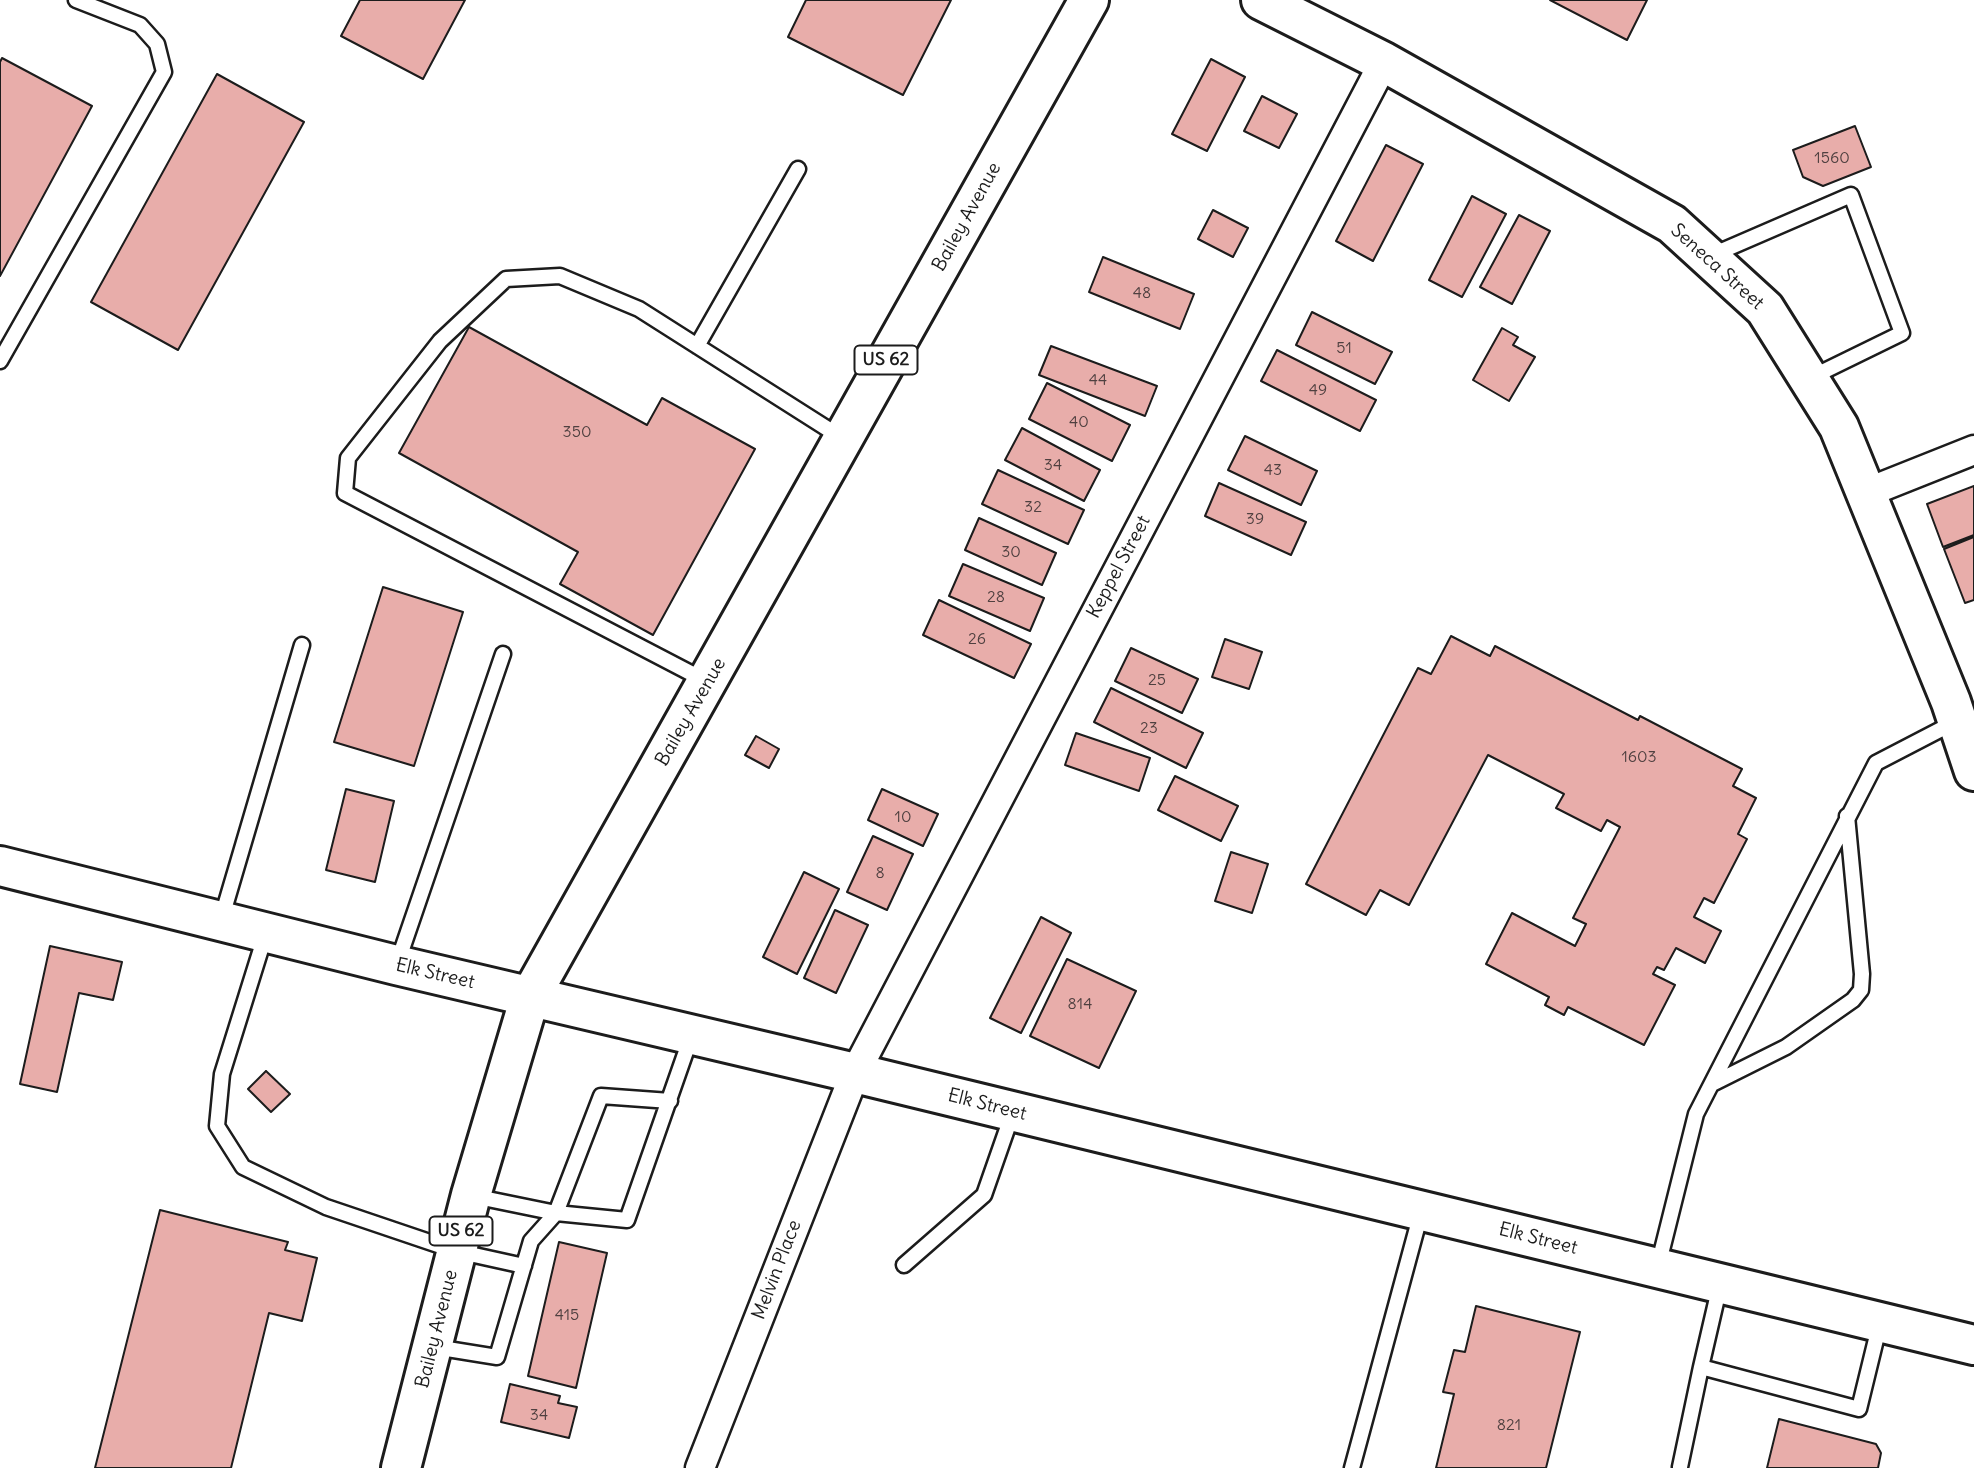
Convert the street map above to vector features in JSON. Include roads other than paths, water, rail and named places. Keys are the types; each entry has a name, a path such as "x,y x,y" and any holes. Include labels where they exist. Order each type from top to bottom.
{"main road":[{"name":"Bailey Avenue","path":"401,1468 471,1195 530,997 1089,0"},
{"name":"Seneca Street","path":"1261,0 1384,62 1672,224 1765,309 1839,427 1957,721 1974,771"},
{"name":"Elk Street","path":"0,866 396,965 1013,1111 1974,1345"}],"street":[{"name":"Keppel Street","path":"855,1073 1384,62"},
{"path":"1866,493 1974,450"},
{"name":"Melvin Place","path":"700,1468 855,1073"}],"lane":[{"path":"0,361 164,72 157,44 140,24 76,0"},
{"path":"697,346 798,169"},
{"path":"1708,257 1851,195 1902,333 1809,378"},
{"path":"709,682 345,493 348,458 440,341 506,279 560,276 639,309 842,438"},
{"path":"220,921 302,645"},
{"path":"396,965 503,654"},
{"path":"1658,1268 1696,1114 1847,816 1876,763 1957,721"},
{"path":"1712,1084 1786,1046 1853,1000 1861,990 1862,974 1847,816"},
{"path":"266,932 222,1074 217,1126 243,1167 326,1207 456,1251 524,1266"},
{"path":"471,1195 556,1213 627,1220 691,1036"},
{"path":"432,1347 497,1357 531,1241 556,1213 601,1096 670,1101"},
{"path":"904,1265 984,1195 1013,1111"},
{"path":"1352,1468 1421,1210"},
{"path":"1680,1467 1720,1283"},
{"path":"1702,1367 1859,1409 1881,1323"}]}
